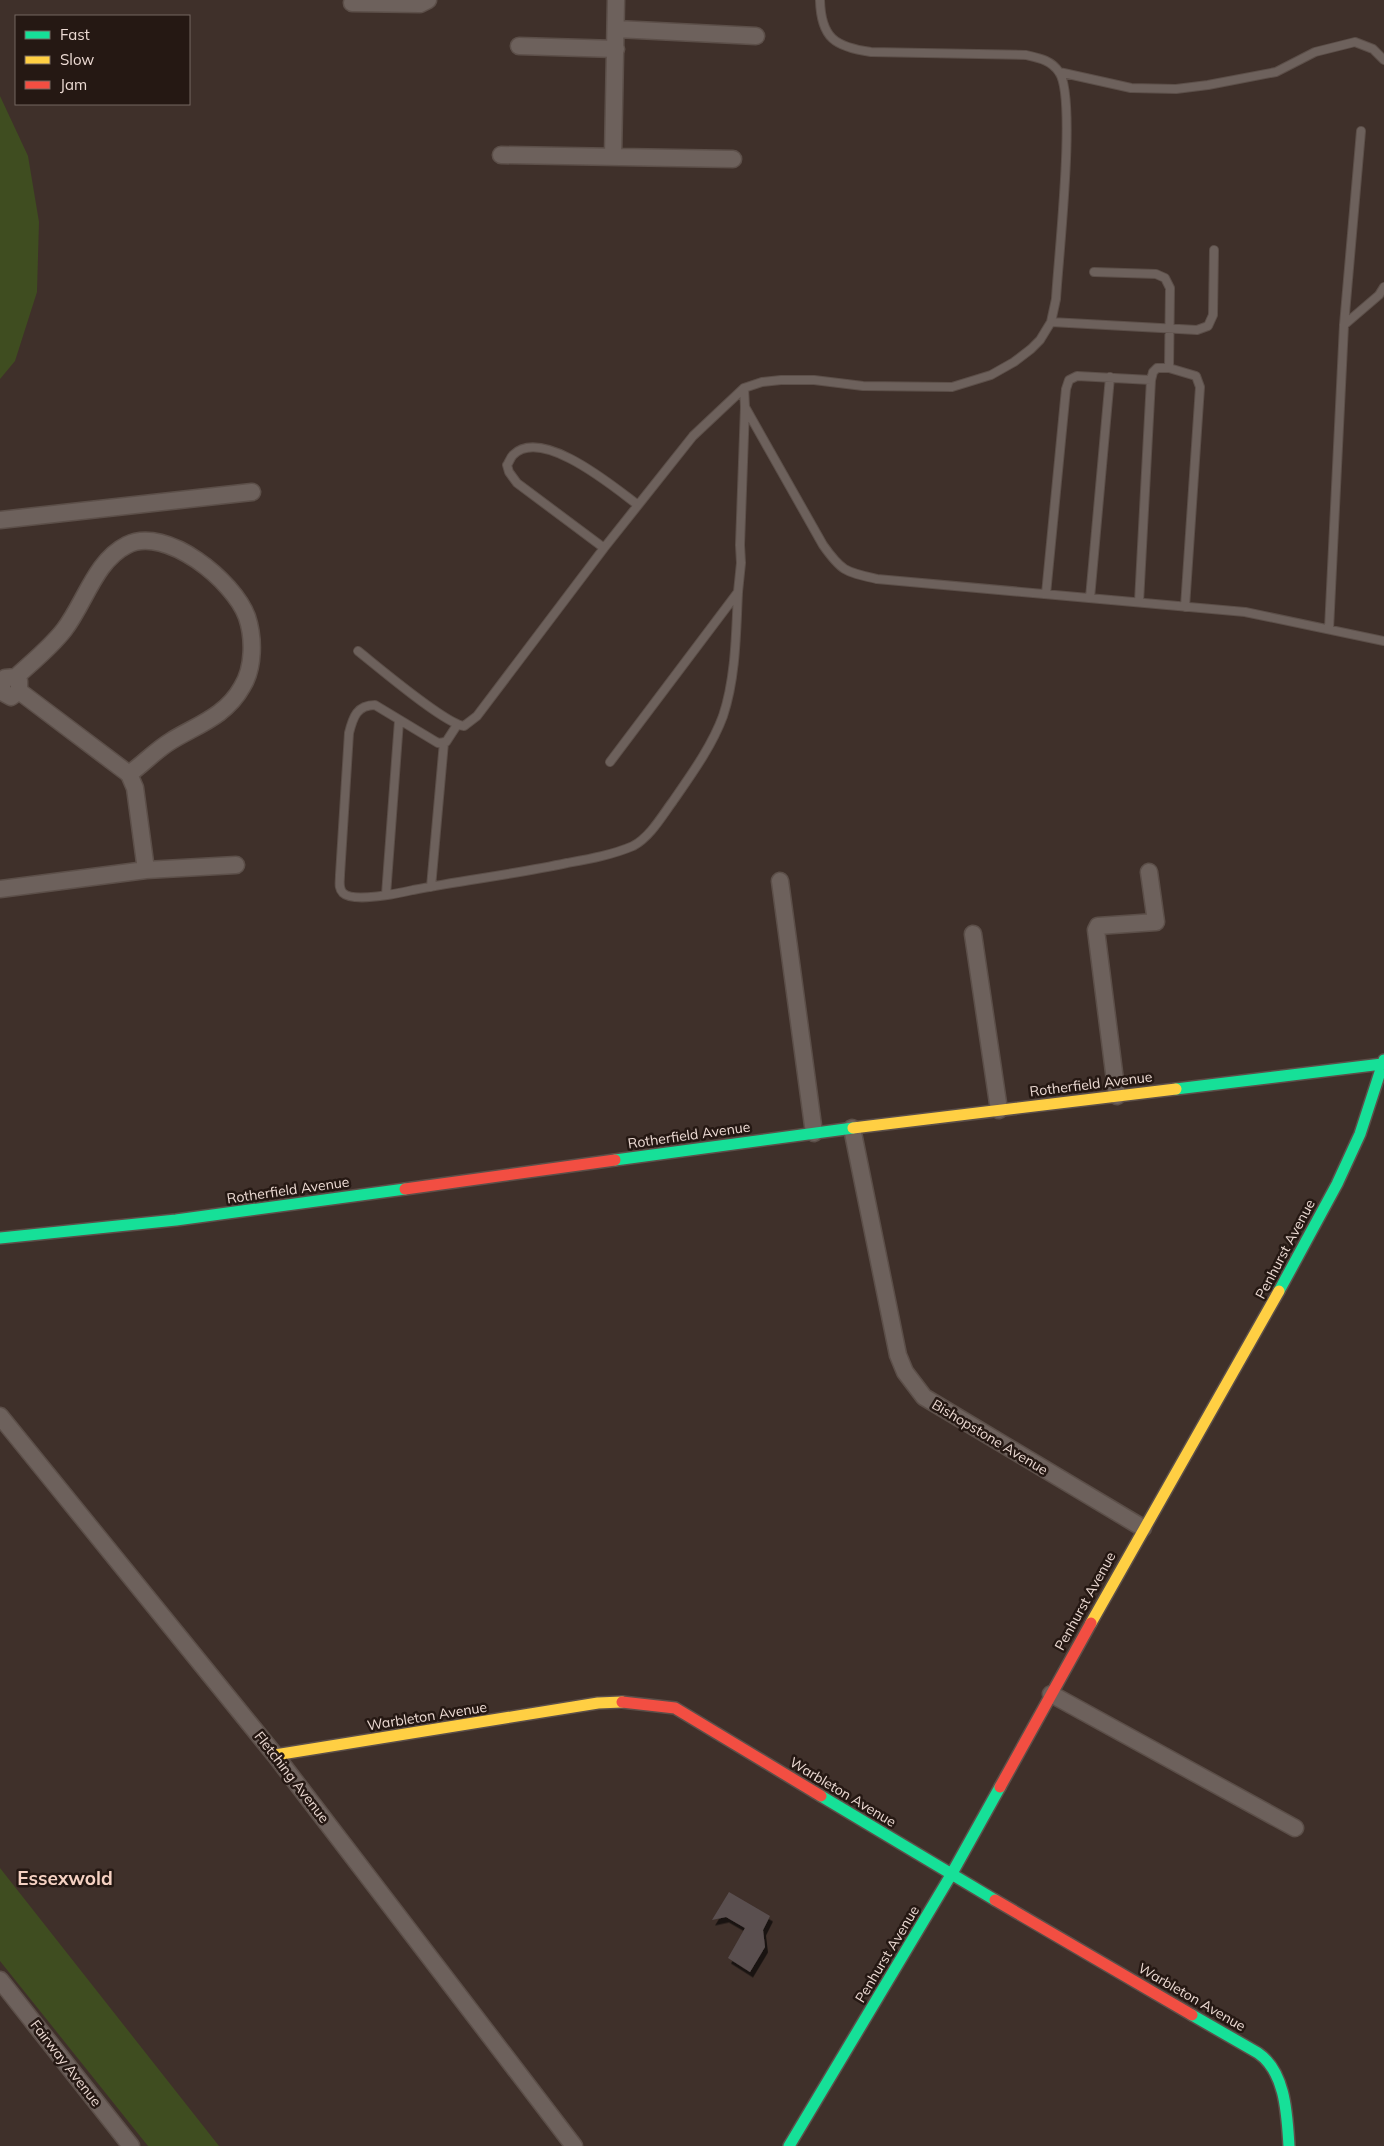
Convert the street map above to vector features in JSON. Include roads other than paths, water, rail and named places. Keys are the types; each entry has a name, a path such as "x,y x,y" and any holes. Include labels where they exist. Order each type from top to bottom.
{"street":[{"path":"352,4 420,4 428,0"},
{"path":"613,157 617,29 616,0"},
{"path":"617,29 756,36"},
{"path":"519,46 616,49"},
{"path":"501,155 733,159"},
{"path":"0,520 252,492"},
{"path":"129,774 170,742 214,718 227,706 242,687 250,668 251,641 247,617 235,596 220,577 187,554 159,542 141,541 126,545 102,568 66,628 8,686 129,774 136,788 146,870"},
{"path":"0,890 146,870 236,865"},
{"path":"1117,1096 1096,928 1156,922 1149,872"},
{"path":"780,881 814,1133"},
{"path":"973,934 999,1110"},
{"name":"Rotherfield Avenue","path":"0,1238 176,1220 852,1128 1383,1062"},
{"name":"Penhurst Avenue","path":"789,2146 951,1875 1143,1528 1246,1352 1337,1184 1360,1134 1383,1062"},
{"name":"Bishopstone Avenue","path":"852,1128 898,1355 912,1383 924,1397 1143,1528"},
{"name":"Fletching Avenue","path":"0,1416 275,1755 574,2146"},
{"path":"1051,1694 1296,1828"},
{"name":"Warbleton Avenue","path":"275,1755 598,1704 631,1702 658,1704 675,1708 951,1875 1254,2050 1269,2062 1279,2087 1287,2122 1289,2146"},
{"name":"Fairway Avenue","path":"0,1980 131,2146"}],"lane":[{"path":"820,0 825,30 834,42 852,49 871,52 1042,58 1059,72 1131,88 1176,89 1276,72 1315,52 1355,42 1373,49 1384,60"},
{"path":"358,651 457,725 464,726 476,716 604,548 693,436 744,388 762,382 781,380 814,380 863,386 952,387 991,376 1014,362 1040,340 1051,322 1056,299 1068,124 1066,89 1059,72"},
{"path":"1329,629 1344,325 1361,131"},
{"path":"1051,322 1197,330 1208,326 1213,314 1214,250"},
{"path":"1094,272 1156,274 1165,278 1170,288 1169,368"},
{"path":"1344,325 1379,295 1384,287"},
{"path":"1139,602 1151,380 1153,372 1157,368 1169,368 1196,376 1200,387 1185,607"},
{"path":"1046,594 1066,389 1069,380 1077,376 1151,380"},
{"path":"1090,598 1110,378"},
{"path":"457,725 446,742 438,743 375,705 366,705 360,708 353,717 349,732 340,888 343,894 350,898 386,895 546,868 611,854 635,845 658,823 708,746 722,716 730,681 736,640 741,563 744,388"},
{"path":"745,407 823,546 834,561 848,573 877,579 1245,612 1384,641"},
{"path":"604,548 517,483 507,466 513,456 521,451 536,448 552,451 573,459 593,471 638,506"},
{"path":"610,762 738,592"},
{"path":"386,895 399,721"},
{"path":"431,887 444,742"}],"district":[{"name":"Essexwold","path":"65,1878"}]}
